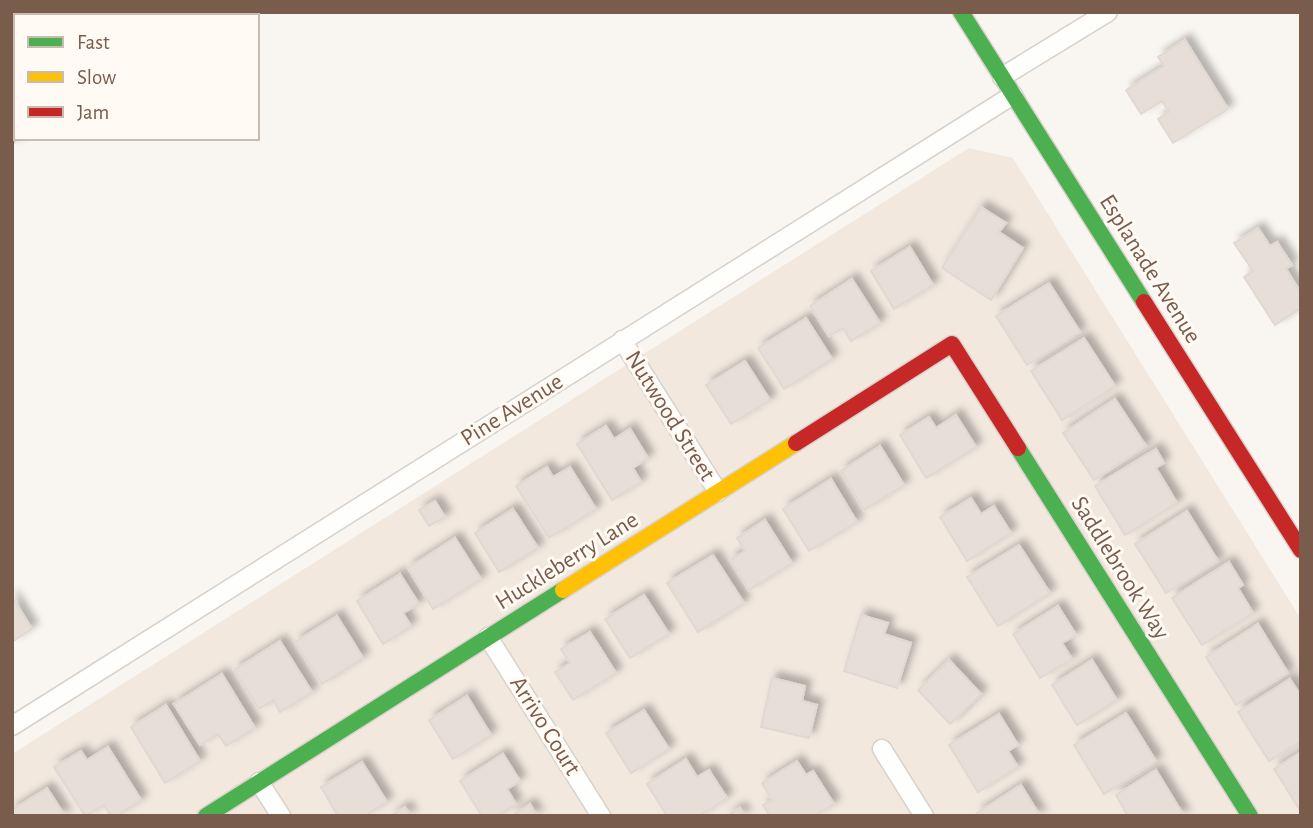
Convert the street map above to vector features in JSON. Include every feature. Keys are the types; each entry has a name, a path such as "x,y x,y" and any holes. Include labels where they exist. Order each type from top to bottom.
{"street":[{"name":"Esplanade Avenue","path":"961,12 1301,550"},
{"path":"1002,77 1108,12"},
{"name":"Pine Avenue","path":"12,726 1013,95"},
{"name":"Nutwood Street","path":"622,340 718,492"},
{"name":"Huckleberry Lane","path":"206,816 952,344"},
{"name":"Saddlebrook Way","path":"952,344 1250,816"},
{"name":"Arrivo Court","path":"488,637 601,816"},
{"path":"882,749 924,816"},
{"path":"259,782 281,816"}],"shaded area":[{"path":"969,148 1013,158 1301,619 1301,816 12,816 12,754"}],"building":[{"path":"1185,40 1228,109 1173,143 1158,119 1169,112 1162,101 1141,114 1126,90 1164,66 1158,57"},
{"path":"14,94 14,140 17,140 12,145"},
{"path":"981,207 1006,223 999,232 1023,248 991,300 942,268"},
{"path":"1258,228 1270,246 1277,242 1292,265 1286,269 1301,293 1301,308 1275,325 1244,277 1253,271 1234,243"},
{"path":"910,247 933,285 894,309 871,271"},
{"path":"852,279 880,323 851,341 843,328 829,336 810,306"},
{"path":"1049,283 1080,332 1027,365 996,316"},
{"path":"806,318 832,359 784,389 758,348"},
{"path":"1084,338 1115,386 1062,420 1031,371"},
{"path":"745,361 770,400 731,424 706,385"},
{"path":"1115,399 1146,446 1094,480 1063,433"},
{"path":"956,415 976,447 926,478 900,435 929,417 936,428"},
{"path":"606,426 614,439 630,429 648,458 633,468 641,482 612,500 577,444"},
{"path":"880,446 904,485 864,510 841,471"},
{"path":"1156,449 1164,463 1156,468 1177,503 1125,535 1095,486"},
{"path":"547,467 553,477 570,467 596,509 549,538 516,486"},
{"path":"831,479 857,522 809,551 783,509"},
{"path":"971,498 981,514 994,506 1011,533 967,561 940,517"},
{"path":"435,501 445,517 429,526 419,510"},
{"path":"513,509 538,548 499,572 475,533"},
{"path":"1187,511 1218,561 1166,593 1135,544"},
{"path":"765,520 792,563 749,590 730,560 745,551 737,538"},
{"path":"455,538 481,579 433,609 408,568"},
{"path":"1019,545 1050,593 998,626 967,577"},
{"path":"713,555 744,603 698,632 667,583"},
{"path":"1229,562 1243,585 1238,588 1253,613 1202,645 1172,598"},
{"path":"400,574 419,604 403,613 411,626 383,644 357,601"},
{"path":"644,595 669,634 630,658 605,619"},
{"path":"12,597 32,629 12,642"},
{"path":"1058,606 1076,635 1062,643 1072,659 1040,678 1013,634"},
{"path":"861,615 888,623 884,634 911,643 897,688 844,671"},
{"path":"337,616 363,658 322,684 295,642"},
{"path":"1258,624 1288,673 1236,705 1206,657"},
{"path":"590,632 616,673 573,700 555,672 570,663 561,649"},
{"path":"280,641 312,692 280,712 273,700 259,709 234,670"},
{"path":"949,660 981,694 950,724 918,690"},
{"path":"1092,660 1117,700 1077,725 1052,685"},
{"path":"222,674 255,728 226,746 218,734 200,745 174,704"},
{"path":"772,678 805,686 802,701 817,705 809,738 761,727"},
{"path":"1290,679 1301,696 1301,741 1269,761 1238,712"},
{"path":"467,696 491,735 453,759 429,720"},
{"path":"166,705 200,761 165,783 131,727"},
{"path":"644,710 669,749 631,773 606,733"},
{"path":"1126,713 1156,761 1104,794 1074,745"},
{"path":"999,714 1018,745 1008,751 1018,767 978,792 949,745"},
{"path":"108,747 141,800 116,816 111,816 104,805 85,816 54,767 81,751 87,760"},
{"path":"1301,752 1301,812 1274,769"},
{"path":"503,754 520,781 507,789 516,804 497,816 482,816 460,781"},
{"path":"686,759 697,777 709,770 727,798 699,816 667,816 647,784"},
{"path":"797,761 806,775 813,771 834,804 814,816 770,816 763,805 772,800 762,783"},
{"path":"362,762 387,802 364,816 338,816 321,787"},
{"path":"1156,770 1184,816 1128,816 1116,795"},
{"path":"1021,785 1040,816 979,816 977,813"},
{"path":"47,788 65,816 12,816 12,810"},
{"path":"530,804 537,816 512,816"},
{"path":"405,807 411,816 391,816"},
{"path":"740,808 745,816 727,816"}],"traffic: fast":[{"path":"961,12 1144,302"},
{"path":"1018,448 1250,816"},
{"path":"206,816 563,590"}],"traffic: slow":[{"path":"563,590 796,443"}],"traffic: jam":[{"path":"1144,302 1301,550"},
{"path":"796,443 952,344 1018,448"}]}
